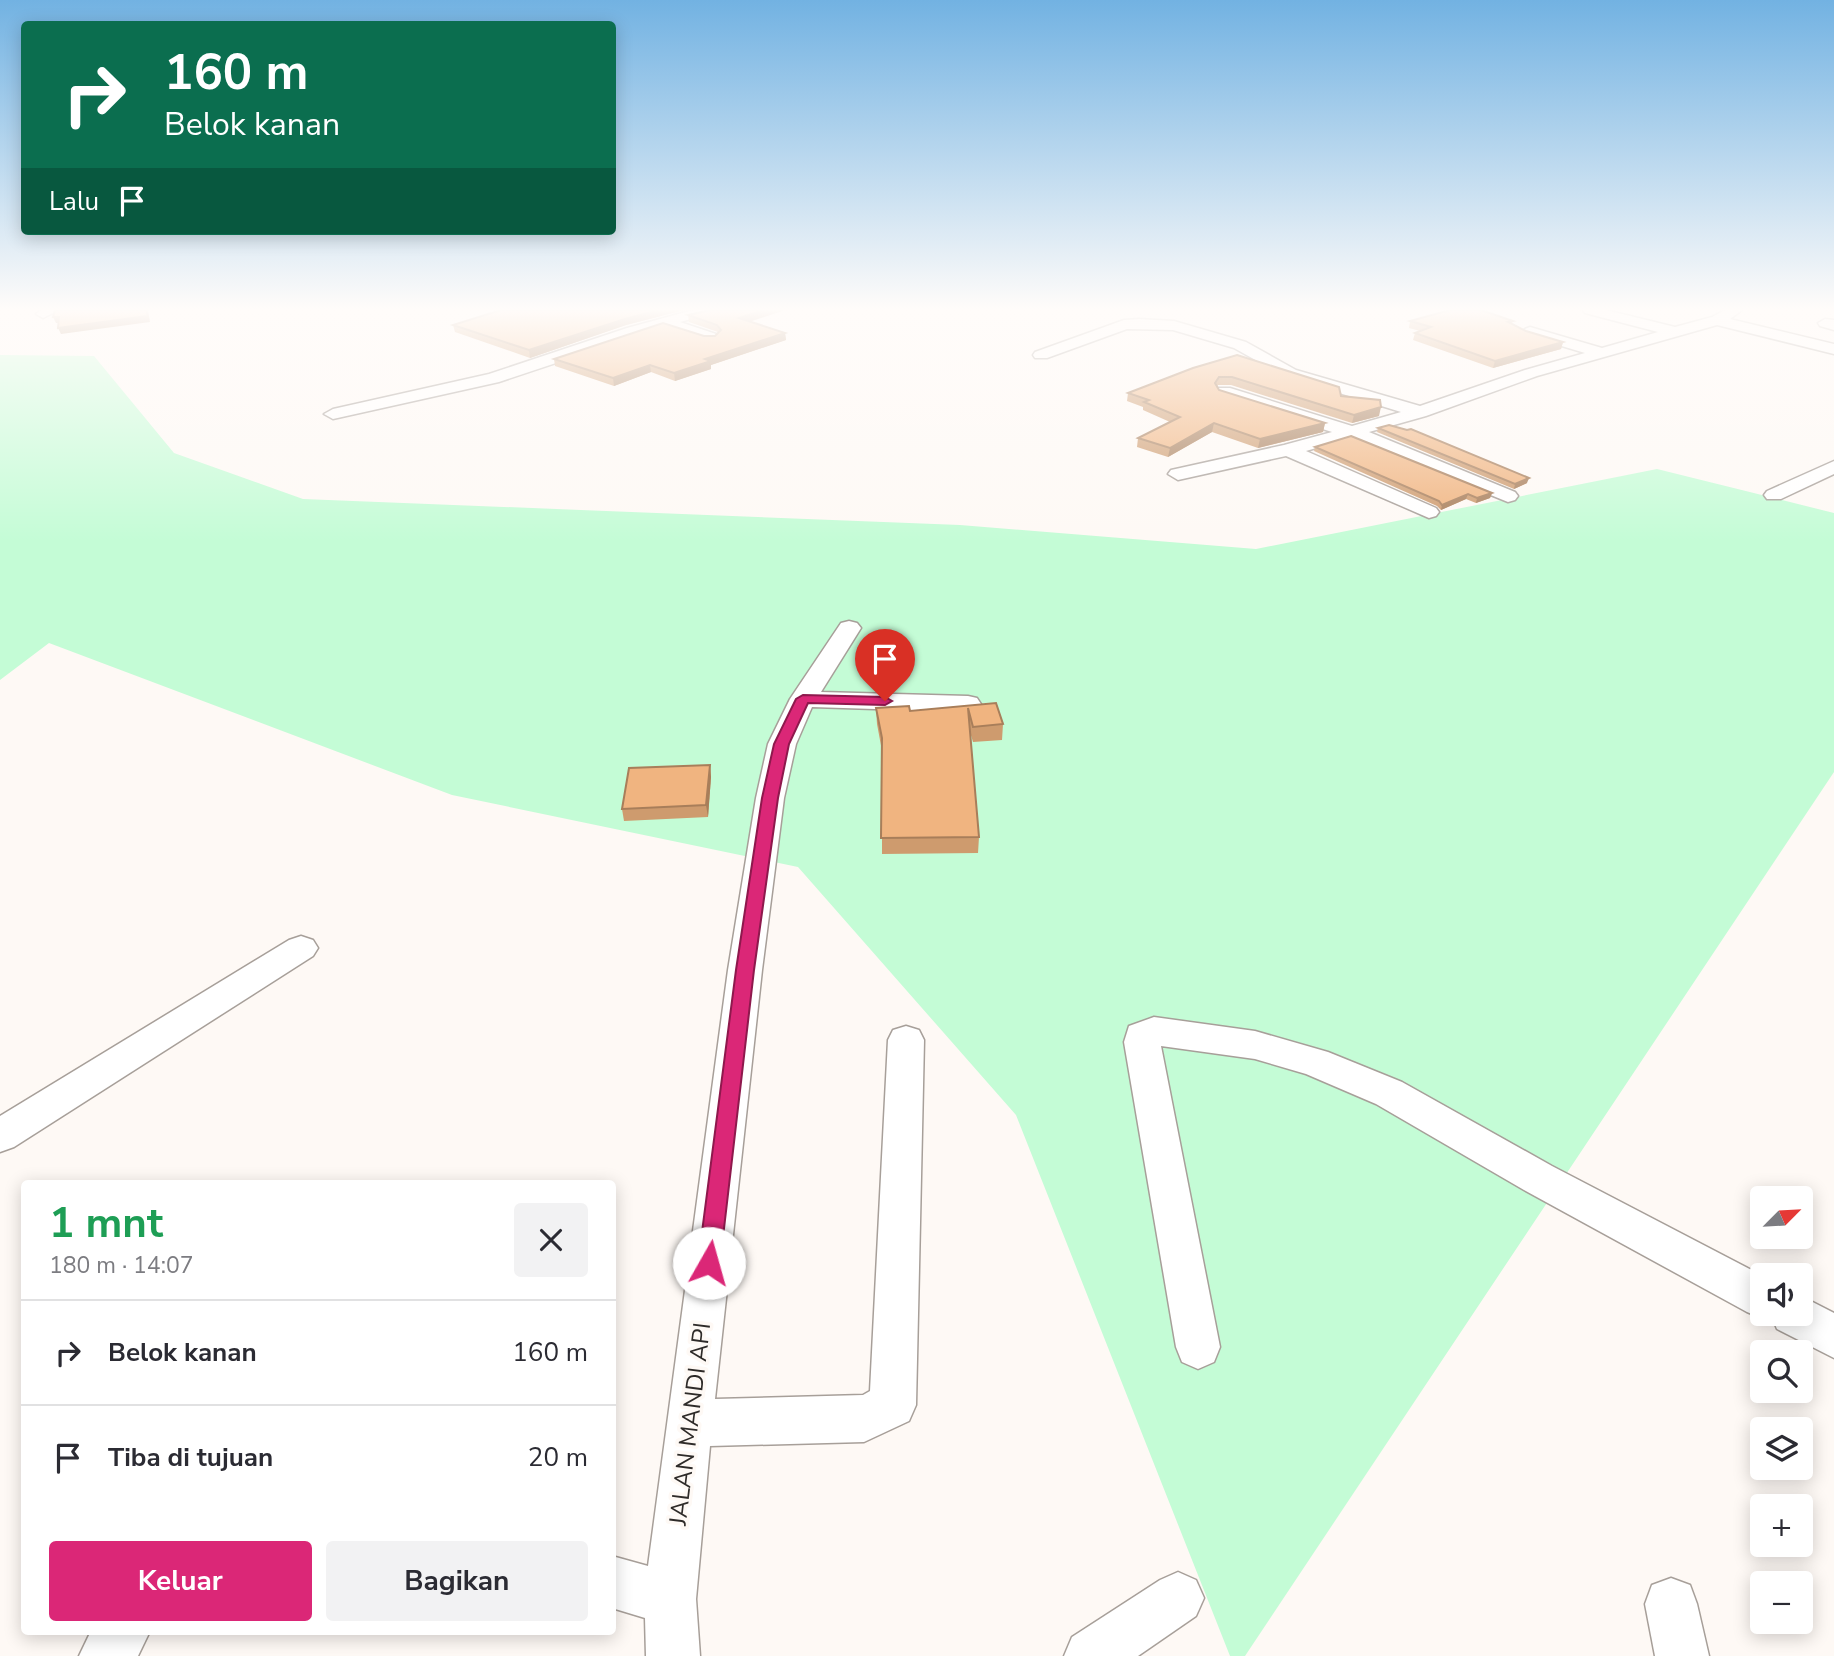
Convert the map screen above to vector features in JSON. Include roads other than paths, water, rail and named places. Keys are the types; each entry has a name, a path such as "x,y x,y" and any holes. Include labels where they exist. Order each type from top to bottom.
{"street":[{"path":"333,414 455,387"},
{"path":"1337,387 1419,412"},
{"path":"1178,474 1288,450 1419,412 1490,387"},
{"path":"1224,392 1352,432 1508,496"},
{"path":"1288,450 1429,512"},
{"path":"1773,495 1834,467"},
{"name":"JALAN MANDI API","path":"673,1656 670,1599 689,1423 745,970 770,798 782,744 803,699 849,628"},
{"path":"803,699 968,704"},
{"path":"0,1136 301,948"},
{"path":"1198,1347 1142,1042 1142,1036 1147,1032 1255,1045 1315,1062 1390,1093 1552,1185 1750,1292"},
{"path":"689,1423 864,1418 893,1405 906,1040"},
{"path":"1813,1325 1834,1336"},
{"path":"616,1583 670,1599"},
{"path":"1091,1656 1178,1598"},
{"path":"1671,1604 1682,1656"},
{"path":"106,1656 119,1635"}]}
